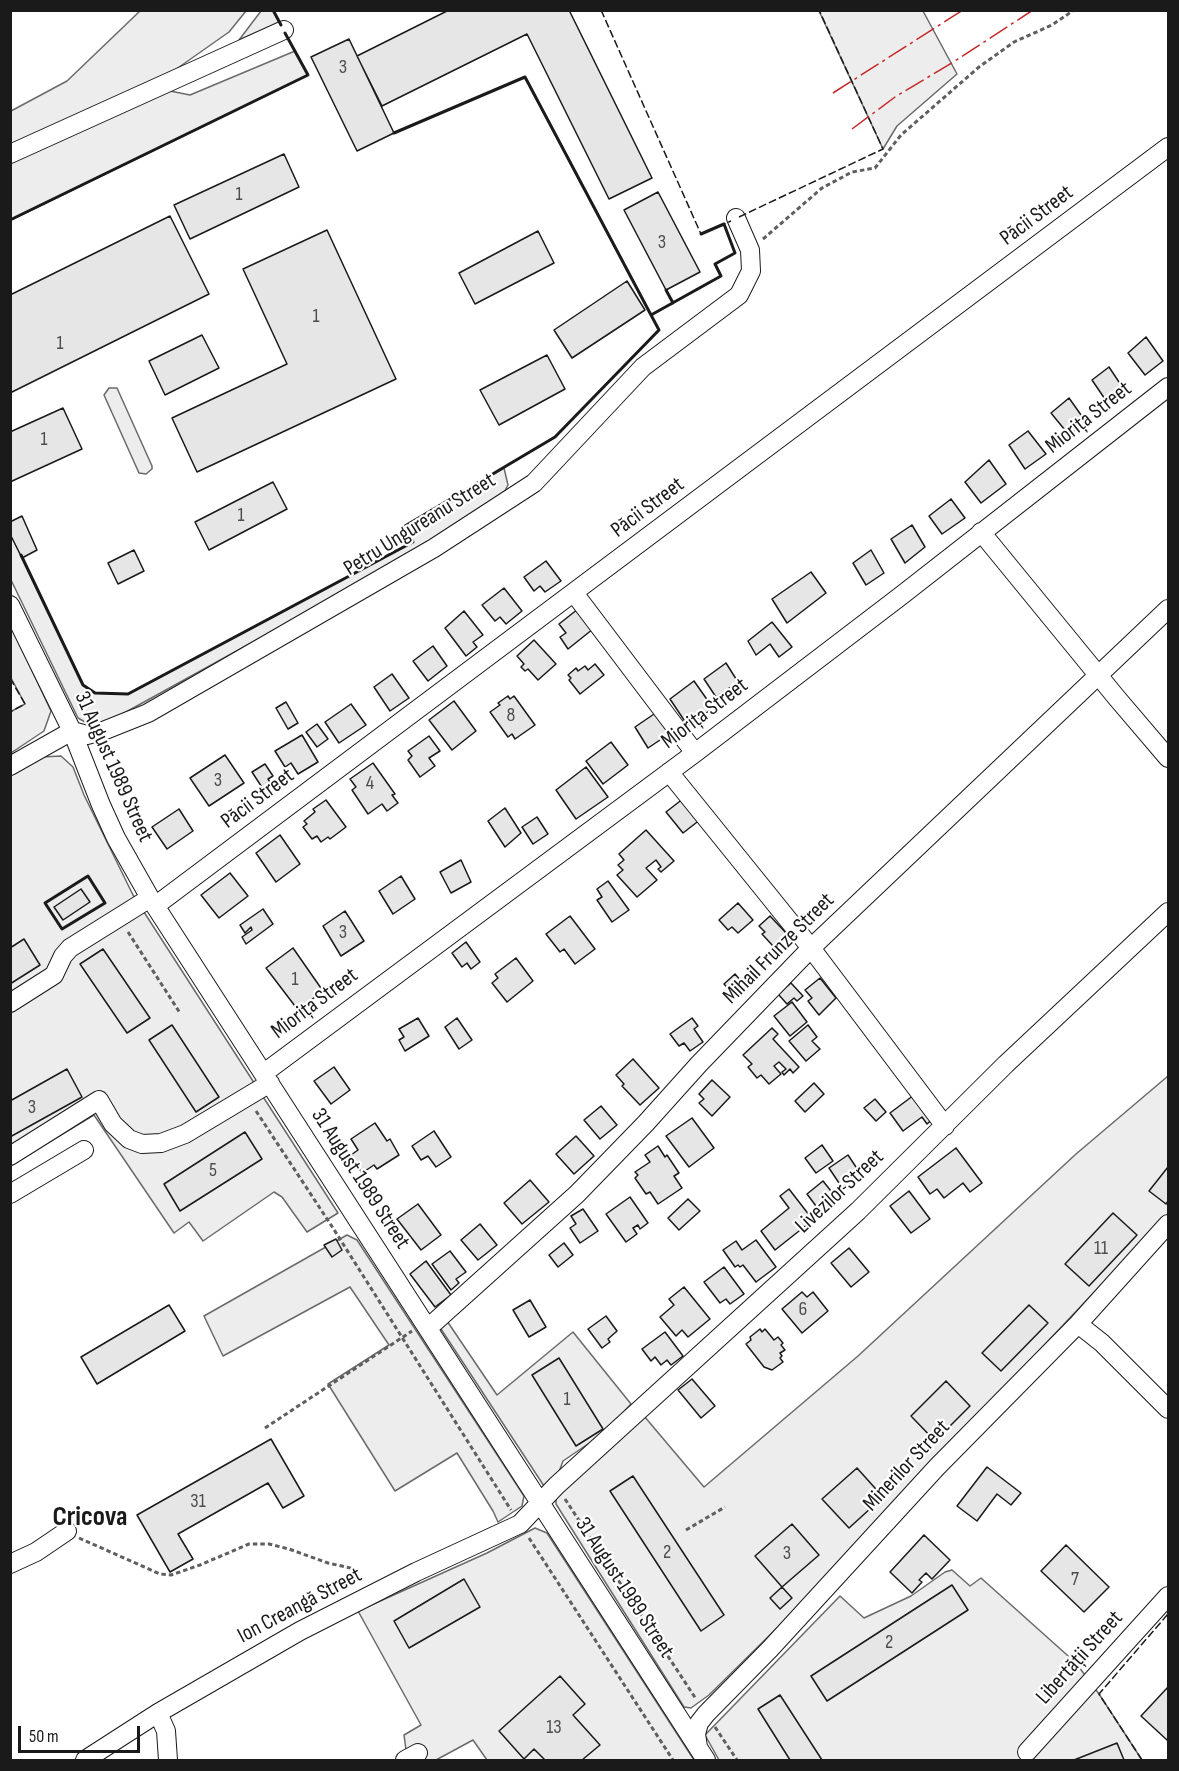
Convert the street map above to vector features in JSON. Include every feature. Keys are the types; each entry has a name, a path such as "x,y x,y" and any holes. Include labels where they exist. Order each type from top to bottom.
{"street":[{"path":"10,154 284,30"},
{"name":"Păcii Street","path":"10,1003 54,975 63,956 70,948 119,918 152,902 574,593 1168,147"},
{"name":"Petru Ungureanu Street","path":"72,730 87,735 103,731 148,712 434,548 534,483 643,367 740,295 751,271 750,250 736,218"},
{"name":"Miorița Street","path":"10,1156 99,1100 113,1124 129,1140 142,1144 161,1143 185,1134 246,1097 267,1078 902,595 1168,387"},
{"path":"981,532 1168,758"},
{"path":"574,593 695,753"},
{"name":"31 August 1989 Street","path":"10,605 72,730 101,805 126,858 152,902 702,1754"},
{"name":"Mihail Frunze Street","path":"426,1325 534,1233 605,1165 811,948 1168,609"},
{"path":"10,766 72,730"},
{"path":"669,772 811,948 945,1126"},
{"name":"Livezilor Street","path":"540,1502 858,1211 1006,1064 1168,912"},
{"path":"10,1194 84,1150"},
{"name":"Minerilor Street","path":"702,1754 696,1734 699,1723 706,1714 770,1649 937,1467 1078,1324 1168,1224"},
{"path":"1078,1324 1102,1343 1168,1409"},
{"name":"Ion Creangă Street","path":"85,1761 158,1713 300,1631 416,1572 520,1524 540,1502"},
{"path":"10,1564 36,1552 67,1531"},
{"name":"Libertății Street","path":"1027,1752 1168,1596"},
{"path":"158,1713 166,1731 168,1761"}],"path":[{"path":"750,250 822,188 852,172 875,168 901,135 979,67 1014,42 1052,25 1074,10"},
{"path":"119,918 180,1013"},
{"path":"246,1097 673,1761"},
{"path":"265,1428 402,1338 426,1325"},
{"path":"556,1486 737,1761"},
{"path":"686,1530 725,1507"},
{"path":"67,1531 97,1547 160,1574 171,1575 249,1544 268,1544 355,1569"}],"shaded area":[{"path":"140,11 246,11 229,32 165,77 11,145 11,111 67,81"},
{"path":"261,11 273,11 279,22 239,40"},
{"path":"819,11 923,11 957,74 897,126 883,149"},
{"path":"295,51 308,75 11,220 11,162 170,91 190,95"},
{"path":"109,388 117,388 152,466 146,474 139,473 104,395"},
{"path":"504,468 508,485 501,498 418,551 106,723 92,726 78,718 11,580 11,534 83,685 95,693 128,694 413,542 405,526"},
{"path":"11,626 51,711 44,731 11,753 10,712 25,704 11,678"},
{"path":"61,756 73,767 84,795 133,895 338,1213 307,1232 282,1197 274,1192 203,1241 189,1222 174,1233 94,1115 11,1165 11,774 41,757"},
{"path":"1168,1076 1168,1214 778,1627 709,1695 691,1708 684,1707 556,1504 556,1496 644,1416 704,1487 858,1356 1076,1154"},
{"path":"347,1235 357,1240 524,1496 522,1506 498,1522 457,1453 395,1491 328,1384 389,1345 350,1287 223,1356 204,1316"},
{"path":"445,1318 497,1395 573,1332 631,1404 604,1433 563,1461 557,1477 544,1486 441,1329"},
{"path":"535,1528 547,1533 694,1760 487,1760 473,1740 436,1760 413,1760 406,1750 404,1735 421,1725 358,1611 487,1553"},
{"path":"952,1570 970,1586 981,1578 1076,1663 1142,1760 719,1760 705,1735 840,1596 864,1618 911,1596 945,1572"}],"building":[{"path":"449,10 569,10 652,178 609,199 527,34 382,106 357,56"},
{"path":"349,39 394,133 357,151 311,57"},
{"path":"284,154 299,187 190,239 174,205"},
{"path":"658,192 700,272 666,290 624,210"},
{"path":"170,216 209,294 10,393 10,295"},
{"path":"327,230 396,379 197,472 172,418 287,364 243,269"},
{"path":"538,231 554,263 475,304 459,273"},
{"path":"627,281 645,310 572,358 554,330"},
{"path":"202,335 219,368 165,395 149,361"},
{"path":"1146,337 1163,361 1145,375 1128,353"},
{"path":"547,355 565,389 499,425 480,390"},
{"path":"1109,367 1125,391 1109,405 1092,380"},
{"path":"1069,398 1086,422 1069,435 1051,413"},
{"path":"63,408 82,449 10,482 10,432"},
{"path":"1028,431 1046,454 1025,469 1009,445"},
{"path":"989,460 1006,484 981,503 965,482"},
{"path":"273,482 287,509 209,550 195,522"},
{"path":"951,499 965,518 942,534 929,516"},
{"path":"22,516 37,550 22,558 10,534 10,522"},
{"path":"912,525 925,547 905,563 891,539"},
{"path":"134,550 144,571 118,584 108,563"},
{"path":"871,550 884,573 866,585 853,563"},
{"path":"546,561 561,581 545,592 540,586 534,591 524,577"},
{"path":"811,572 826,593 787,623 772,599"},
{"path":"504,588 522,611 506,624 500,617 495,621 482,605"},
{"path":"578,609 593,629 568,649 560,637 566,633 559,624"},
{"path":"464,611 483,635 473,642 477,647 466,656 445,628"},
{"path":"772,622 792,647 779,657 770,644 756,655 748,641"},
{"path":"534,640 556,664 538,680 528,669 525,671 521,667 524,664 517,656"},
{"path":"433,646 447,666 428,681 413,661"},
{"path":"726,663 738,682 716,697 704,679"},
{"path":"595,664 604,675 580,694 569,680 571,678 568,675 576,668 578,671 585,666 588,670"},
{"path":"392,674 409,698 390,711 374,687"},
{"path":"694,681 713,708 688,726 670,699"},
{"path":"508,696 510,699 514,696 535,725 515,739 512,734 508,737 490,712"},
{"path":"454,701 476,731 452,750 429,720"},
{"path":"286,702 298,723 288,729 276,708"},
{"path":"351,704 366,725 339,743 325,722"},
{"path":"657,712 672,732 648,748 635,727"},
{"path":"317,724 328,739 317,747 306,732"},
{"path":"302,735 318,762 298,774 291,763 285,767 275,751"},
{"path":"429,736 440,751 429,758 435,766 420,777 408,760 412,756 408,751"},
{"path":"611,742 628,765 603,784 586,761"},
{"path":"225,755 244,783 209,806 190,778"},
{"path":"373,763 395,794 392,795 398,803 387,811 382,804 368,814 352,790 356,787 350,779"},
{"path":"265,764 273,776 268,779 275,790 267,795 252,772"},
{"path":"586,767 608,797 576,819 556,790"},
{"path":"684,798 701,819 683,833 666,812"},
{"path":"326,800 346,827 330,839 328,837 321,842 317,836 312,839 303,827 307,824 304,821 315,812 313,809"},
{"path":"505,808 521,833 505,847 488,821"},
{"path":"179,809 193,831 167,849 152,827"},
{"path":"537,817 548,834 533,844 522,827"},
{"path":"646,830 674,861 661,872 658,869 661,867 656,860 646,868 657,880 637,897 617,875 623,870 618,865 624,860 619,854"},
{"path":"280,835 300,864 276,882 256,853"},
{"path":"461,860 471,882 451,893 440,872"},
{"path":"230,873 248,896 219,918 201,895"},
{"path":"401,876 415,899 393,914 379,891"},
{"path":"608,881 629,910 612,922 597,900 602,897 597,889"},
{"path":"81,889 90,902 63,920 54,907"},
{"path":"738,903 753,920 738,933 732,927 728,930 719,920"},
{"path":"263,909 273,924 246,944 242,937 252,930 251,927 245,933 240,925"},
{"path":"345,911 364,941 341,956 323,926"},
{"path":"570,916 595,949 575,964 564,949 560,952 546,934"},
{"path":"770,916 787,934 773,946 762,934 765,932 759,926"},
{"path":"24,939 40,965 10,984 10,948"},
{"path":"466,942 480,962 471,969 467,963 462,967 452,953"},
{"path":"293,948 323,991 298,1010 266,968"},
{"path":"103,949 150,1018 127,1033 80,964"},
{"path":"516,958 533,981 507,1002 492,983 498,978 495,974"},
{"path":"735,974 748,989 737,998 724,984"},
{"path":"820,978 836,998 819,1015 808,1001 812,998 805,990"},
{"path":"791,983 803,996 797,1001 794,998 787,1004 778,994"},
{"path":"792,1002 807,1022 790,1036 774,1016"},
{"path":"418,1018 429,1036 405,1051 399,1040 404,1037 399,1029"},
{"path":"457,1018 472,1040 459,1049 445,1027"},
{"path":"692,1018 698,1026 694,1029 703,1042 690,1051 684,1043 679,1046 670,1034"},
{"path":"172,1025 219,1097 196,1112 149,1040"},
{"path":"808,1025 817,1037 812,1041 820,1049 806,1061 789,1041"},
{"path":"772,1028 778,1034 773,1039 799,1067 793,1073 790,1069 784,1075 782,1072 786,1069 779,1062 774,1066 781,1074 769,1084 761,1075 757,1078 748,1067 752,1064 743,1055"},
{"path":"633,1059 659,1088 640,1105 622,1086 624,1084 616,1075"},
{"path":"334,1067 350,1090 331,1104 314,1081"},
{"path":"67,1069 82,1097 10,1137 10,1101"},
{"path":"712,1080 730,1097 712,1116 699,1103 704,1099 699,1094"},
{"path":"814,1083 824,1094 805,1112 795,1101"},
{"path":"918,1092 936,1116 927,1124 922,1117 903,1131 890,1113"},
{"path":"875,1099 886,1112 876,1121 864,1108"},
{"path":"601,1106 617,1125 600,1139 584,1120"},
{"path":"692,1118 714,1148 689,1167 666,1136"},
{"path":"375,1123 387,1141 390,1139 399,1155 377,1169 374,1165 362,1173 351,1155 358,1150 351,1139"},
{"path":"434,1131 451,1157 436,1167 428,1156 421,1160 412,1146"},
{"path":"245,1132 262,1159 180,1211 164,1184"},
{"path":"576,1136 594,1156 574,1174 556,1154"},
{"path":"822,1145 833,1161 816,1173 805,1158"},
{"path":"658,1146 679,1173 674,1176 682,1188 658,1204 650,1192 646,1194 635,1178 638,1175 635,1172 650,1162 645,1155"},
{"path":"956,1148 982,1183 970,1192 963,1183 944,1198 937,1189 930,1194 918,1177"},
{"path":"848,1155 862,1176 843,1189 829,1168"},
{"path":"1168,1167 1168,1201 1166,1204 1149,1191"},
{"path":"530,1180 549,1202 522,1224 504,1203"},
{"path":"823,1181 839,1201 822,1214 807,1194"},
{"path":"789,1189 813,1220 775,1250 761,1231 789,1208 780,1196"},
{"path":"909,1191 930,1219 911,1233 890,1206"},
{"path":"630,1197 648,1223 640,1229 638,1225 633,1228 637,1234 626,1242 606,1214"},
{"path":"688,1199 700,1211 679,1230 668,1218"},
{"path":"418,1204 441,1235 421,1250 397,1219"},
{"path":"583,1209 598,1231 580,1243 570,1228 576,1224 571,1216"},
{"path":"1113,1213 1137,1235 1089,1286 1065,1264"},
{"path":"480,1224 497,1245 478,1260 461,1240"},
{"path":"336,1239 342,1250 332,1257 324,1245"},
{"path":"756,1240 776,1267 756,1282 743,1265 735,1267 723,1250 736,1241 742,1250"},
{"path":"564,1243 573,1255 558,1267 549,1255"},
{"path":"849,1248 869,1272 851,1287 831,1263"},
{"path":"450,1251 466,1272 456,1279 459,1283 451,1290 432,1264"},
{"path":"426,1261 451,1295 435,1307 410,1274"},
{"path":"724,1267 744,1294 730,1304 726,1299 720,1303 704,1282"},
{"path":"684,1287 710,1319 688,1337 682,1330 676,1336 660,1317 674,1305 669,1299"},
{"path":"802,1292 807,1297 813,1292 828,1311 802,1333 782,1309"},
{"path":"530,1300 546,1327 529,1337 513,1310"},
{"path":"169,1305 185,1331 97,1384 81,1357"},
{"path":"1029,1305 1048,1323 1001,1371 982,1353"},
{"path":"606,1316 617,1331 608,1339 610,1342 602,1348 588,1329"},
{"path":"760,1329 762,1332 765,1329 774,1340 778,1337 783,1343 781,1345 785,1350 780,1353 782,1356 780,1358 783,1362 772,1370 764,1367 746,1344 751,1340 750,1337"},
{"path":"665,1332 683,1356 671,1365 667,1360 661,1365 655,1357 651,1361 642,1349"},
{"path":"559,1358 603,1429 576,1446 532,1375"},
{"path":"692,1379 715,1406 701,1418 678,1390"},
{"path":"946,1381 970,1406 935,1441 911,1416"},
{"path":"271,1439 304,1496 283,1508 268,1483 178,1534 193,1559 170,1572 137,1515"},
{"path":"987,1467 1021,1493 1011,1505 997,1494 977,1521 957,1506"},
{"path":"857,1468 883,1497 849,1528 822,1499"},
{"path":"633,1476 724,1615 701,1631 610,1491"},
{"path":"792,1524 819,1555 782,1587 755,1556"},
{"path":"924,1535 950,1560 932,1579 926,1573 919,1580 922,1582 912,1593 890,1572"},
{"path":"1066,1545 1109,1587 1084,1612 1041,1571"},
{"path":"464,1579 480,1607 409,1648 394,1621"},
{"path":"952,1585 968,1610 827,1701 811,1676"},
{"path":"782,1587 792,1598 780,1609 770,1598"},
{"path":"560,1676 585,1704 573,1715 600,1745 582,1760 545,1760 534,1749 524,1759 499,1731"},
{"path":"1168,1687 1168,1739 1167,1740 1141,1716"},
{"path":"780,1695 822,1760 790,1760 758,1709"},
{"path":"1117,1743 1124,1760 1074,1760"}],"fence":[{"path":"601,10 701,234 731,221"},
{"path":"739,217 883,149 819,10"},
{"path":"10,678 25,704 10,712"},
{"path":"1142,1760 1099,1694 1168,1614"}],"wall":[{"path":"273,10 281,25"},
{"path":"10,220 308,75 285,33"},
{"path":"394,133 525,77 651,315"},
{"path":"21,555 83,685 95,693 128,694 413,542 405,526 555,437 659,330 651,315 721,276 715,264 735,253 724,224 701,234"},
{"path":"666,290 673,303 671,304"},
{"path":"88,876 105,903 62,929 45,903 88,876"}],"power":[{"path":"833,93 963,10"},
{"path":"852,129 895,97 1033,10"}],"district":[{"name":"Cricova","path":"90,1518"}]}
